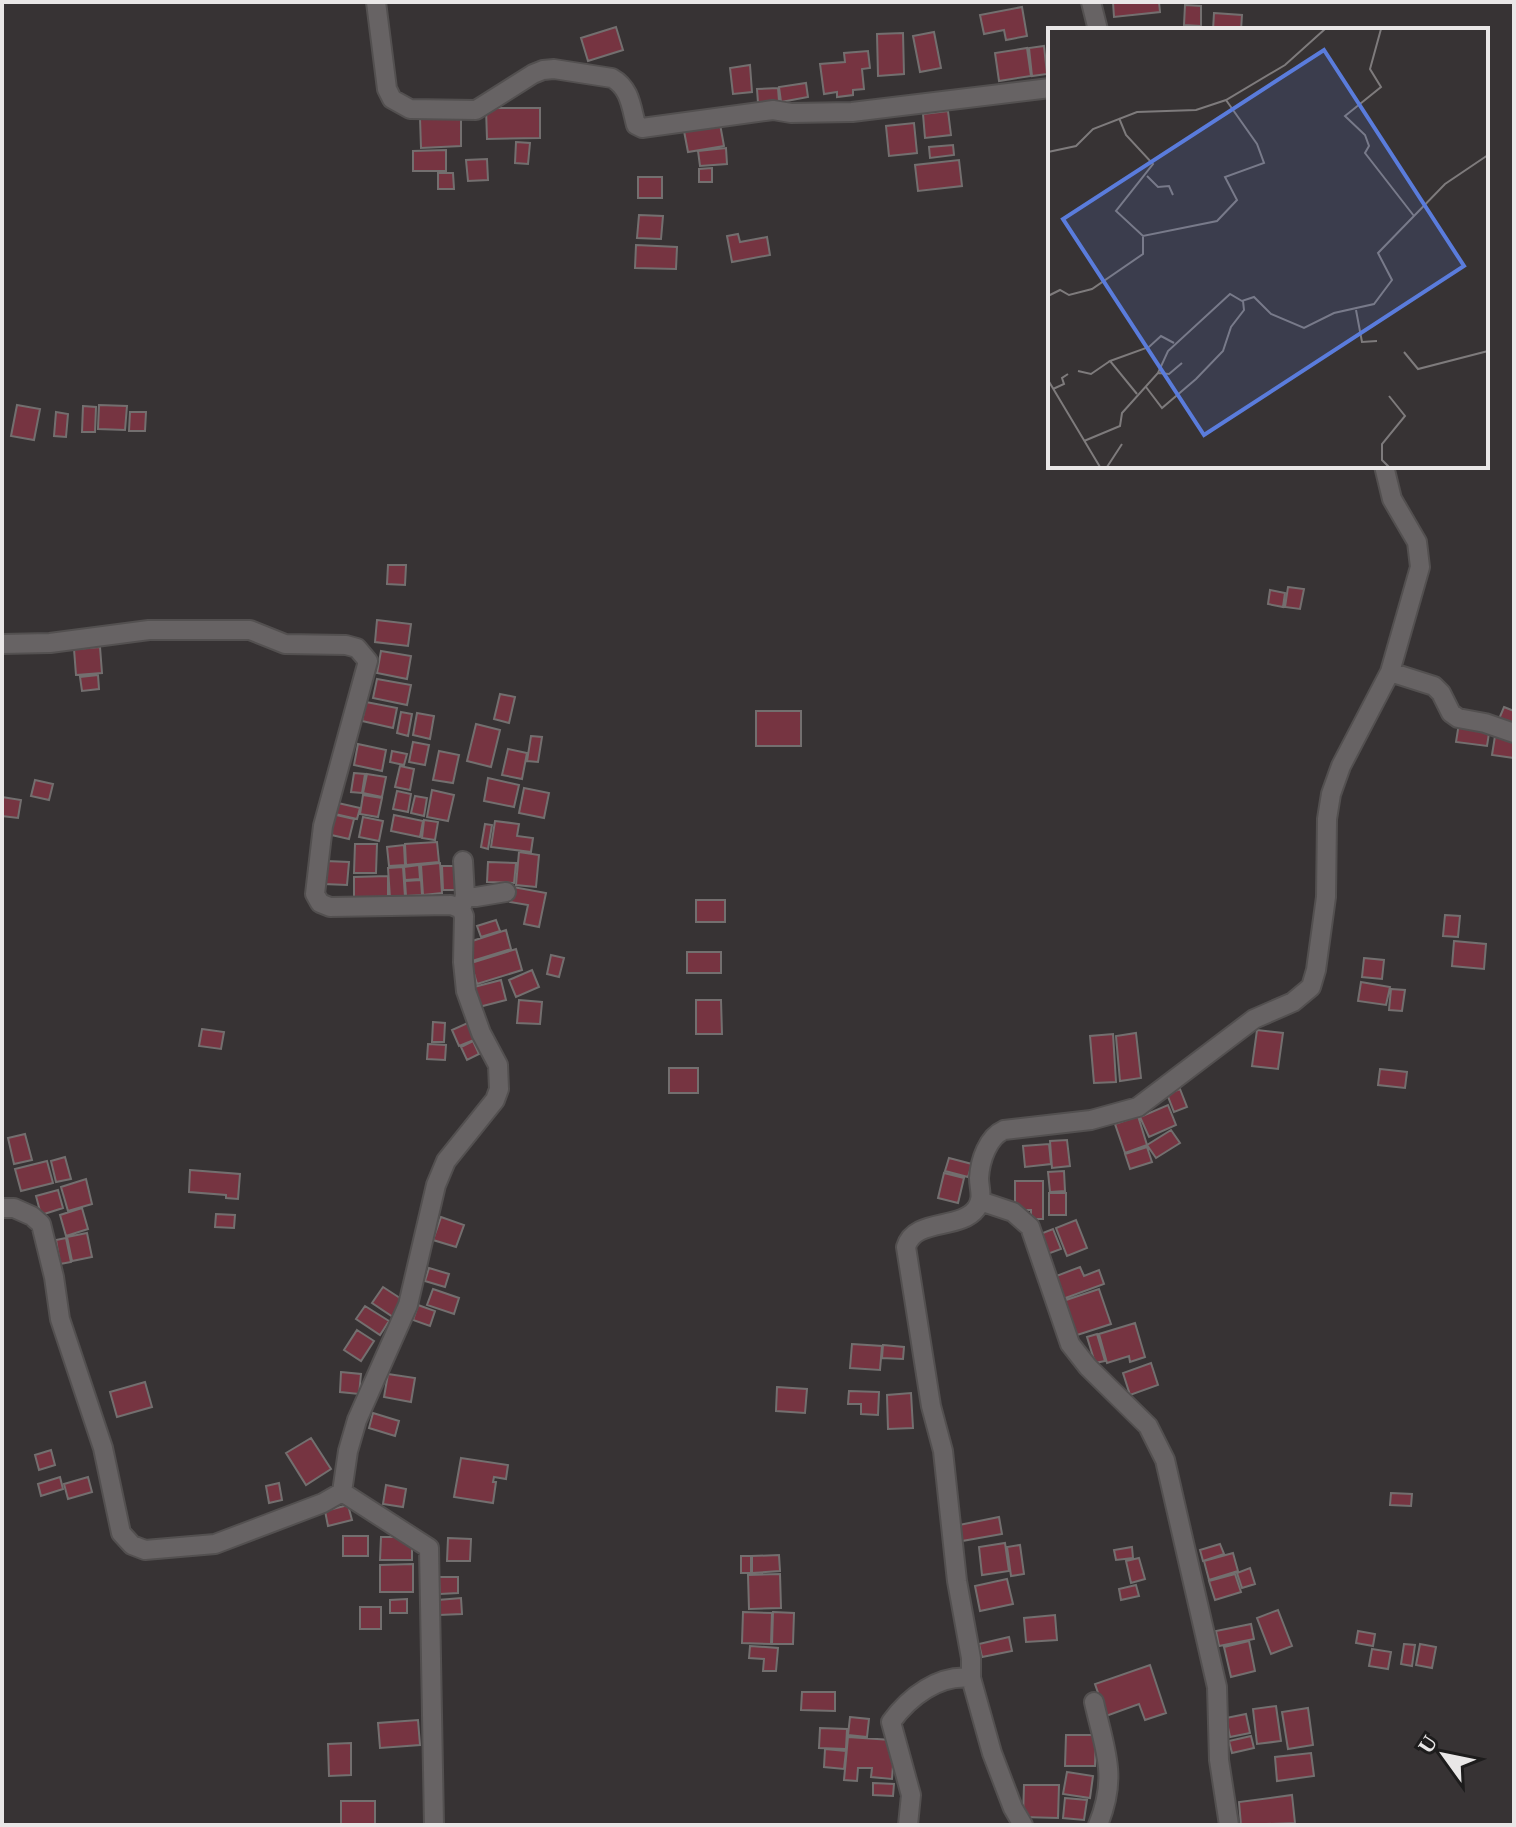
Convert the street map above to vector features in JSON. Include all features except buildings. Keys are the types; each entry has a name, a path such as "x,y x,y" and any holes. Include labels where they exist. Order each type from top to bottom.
{"street":[{"path":"376,2 387,89 392,99 410,109 476,110 533,74 554,69 612,78 620,83 628,92 636,125 642,128 773,110 791,113 852,112 1048,88"},
{"path":"1091,2 1098,28"},
{"path":"1023,1825 1013,1808 992,1753 971,1678 971,1658 957,1581 943,1451 931,1406 906,1247 914,1234 972,1213 980,1201 982,1187 979,1180 986,1148 997,1133 1091,1120 1138,1107 1254,1019 1293,1002 1311,987 1326,897 1327,819 1331,794 1341,766 1390,672 1420,567 1417,542 1392,499 1384,468"},
{"path":"2,644 50,643 149,630 250,630 285,644 357,648 368,661 323,826 315,894 320,903 330,907 451,905 506,892"},
{"path":"1390,672 1434,686 1451,713 1458,718 1514,733"},
{"path":"342,1492 348,1451 357,1420 408,1305 436,1185 446,1161 495,1100 499,1089 498,1065 481,1033 466,991 463,861"},
{"path":"980,1201 1013,1212 1030,1227 1070,1344 1088,1367 1148,1426 1165,1460 1217,1687 1219,1760 1229,1825"},
{"path":"2,1208 14,1208 41,1224 60,1319 103,1448 121,1533 132,1545 145,1550 215,1544 323,1503 342,1492"},
{"path":"342,1492 429,1548 434,1825"},
{"path":"908,1825 911,1795 891,1722 905,1704 935,1683 957,1676 971,1678"},
{"path":"1094,1702 1110,1777 1107,1803 1098,1825"}]}
